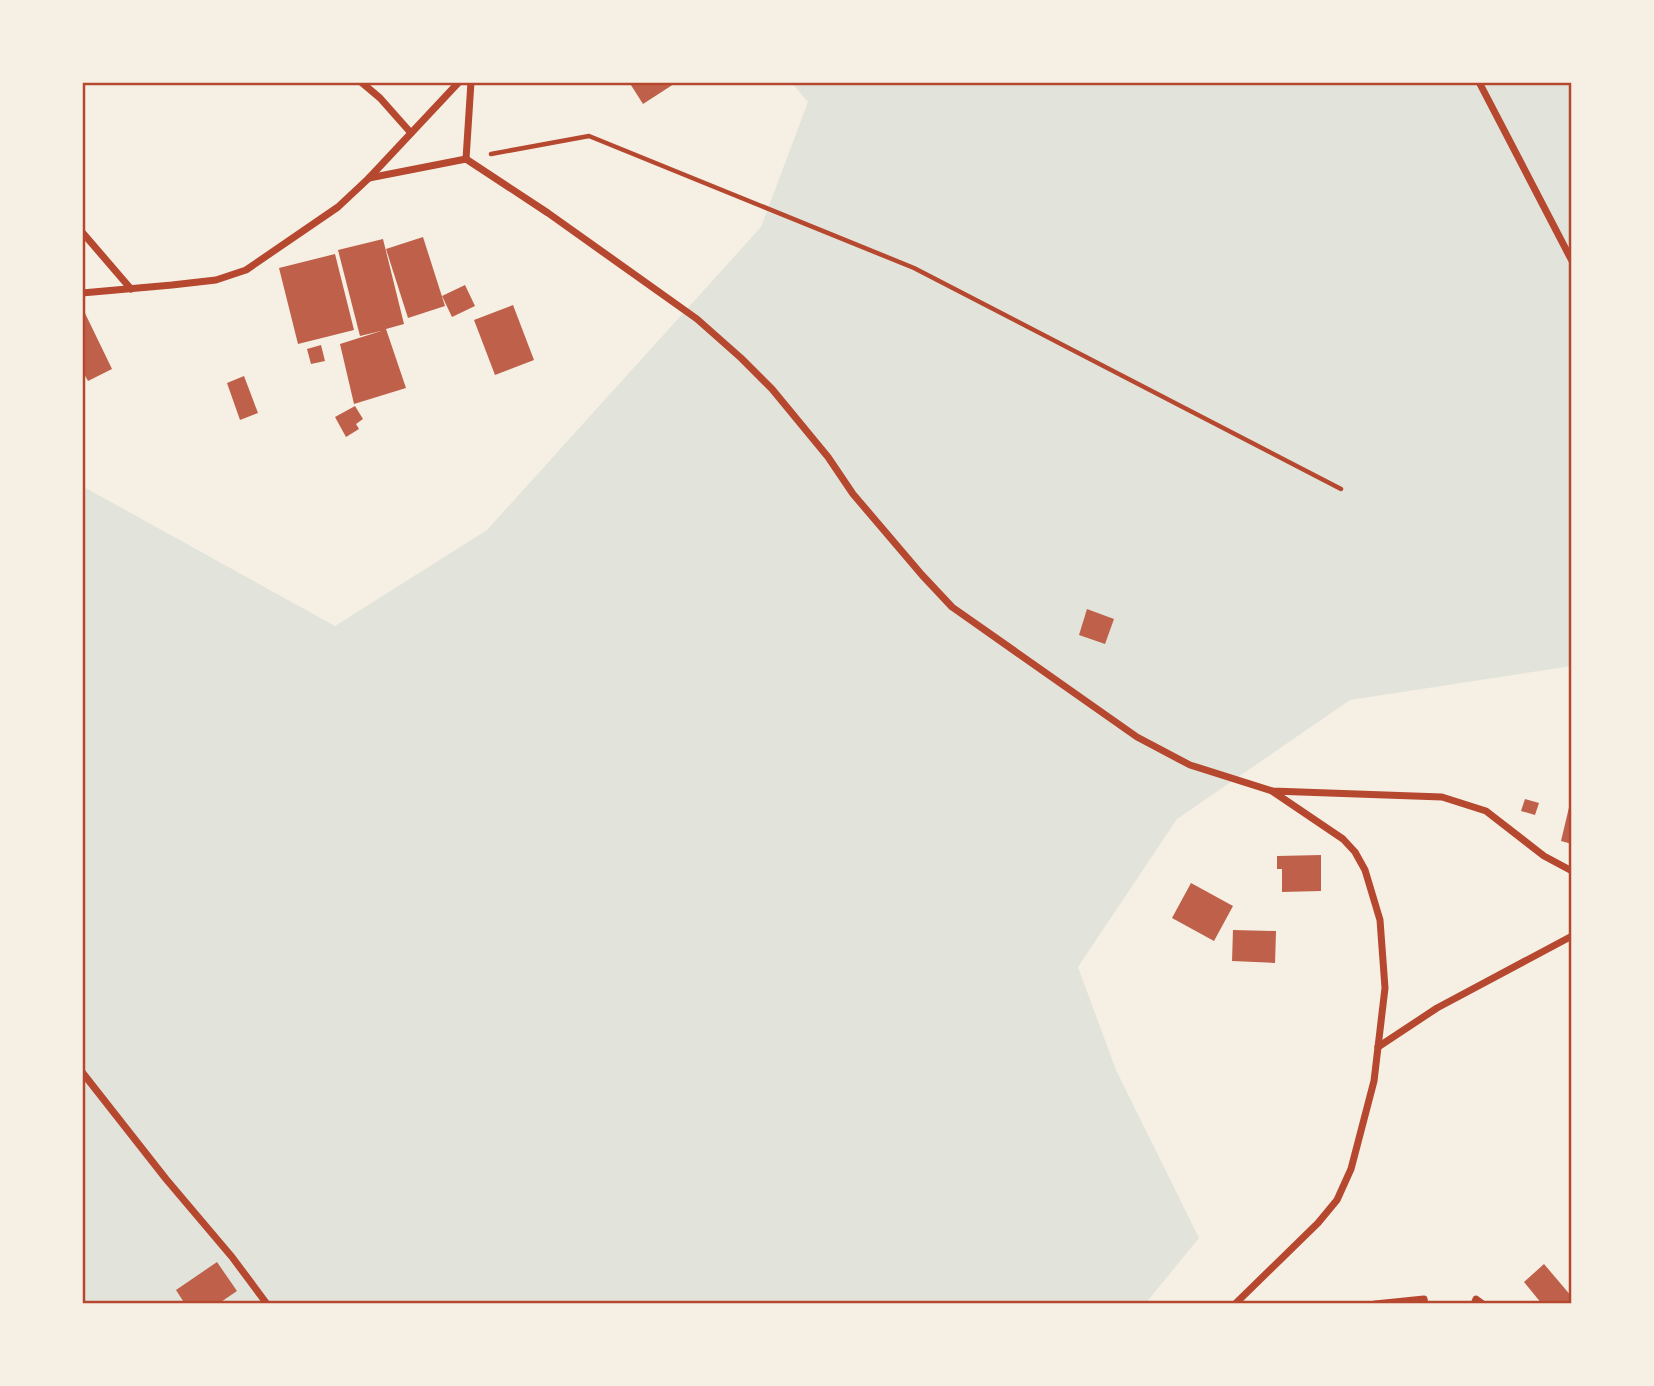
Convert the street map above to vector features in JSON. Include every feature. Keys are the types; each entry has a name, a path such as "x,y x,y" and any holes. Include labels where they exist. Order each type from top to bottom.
{"street":[{"path":"361,82 386,104 411,134"},
{"path":"82,293 216,280 246,270 338,207 369,178 459,82"},
{"path":"466,159 471,82"},
{"path":"1479,82 1572,261"},
{"path":"369,178 466,159 548,213 697,319 772,389 828,457 852,494 952,607 1138,737 1190,765 1272,791 1442,797 1486,811 1544,856 1572,871"},
{"path":"82,232 131,289"},
{"path":"1235,1304 1318,1223 1337,1199 1351,1169 1374,1080 1385,988 1380,920 1365,870 1343,839 1272,791"},
{"path":"1378,1047 1437,1008 1572,936"},
{"path":"82,1072 267,1304"},
{"path":"1375,1304 1424,1299 1425,1304"},
{"path":"1474,1304 1476,1300 1483,1304"}],"path":[{"path":"466,159 589,135 914,268 1341,489"}],"shaded area":[{"path":"791,82 1572,82 1572,666 1350,700 1177,819 1078,967 1116,1070 1199,1238 1145,1304 82,1304 82,486 335,626 487,530 761,227 808,102"}],"building":[{"path":"629,82 677,82 643,104"},
{"path":"423,237 445,306 408,318 386,249"},
{"path":"383,239 404,324 386,329 406,388 354,404 340,344 381,331 360,336 338,250"},
{"path":"335,254 354,330 298,344 279,268"},
{"path":"465,285 475,306 452,317 442,296"},
{"path":"513,305 534,360 495,375 474,320"},
{"path":"82,307 112,369 88,381 82,370"},
{"path":"321,345 325,361 311,364 307,349"},
{"path":"244,376 258,413 240,420 227,383"},
{"path":"355,406 363,419 356,424 359,429 346,437 335,417"},
{"path":"1087,609 1114,619 1105,644 1079,635"},
{"path":"1525,799 1539,803 1535,815 1521,811"},
{"path":"1572,799 1572,844 1561,841"},
{"path":"1321,855 1321,891 1282,892 1282,869 1277,869 1277,856"},
{"path":"1191,883 1233,906 1214,941 1172,918"},
{"path":"1233,930 1276,931 1275,963 1232,961"},
{"path":"217,1262 237,1291 218,1304 185,1304 176,1290"},
{"path":"1544,1264 1572,1297 1572,1304 1542,1304 1524,1282"}]}
